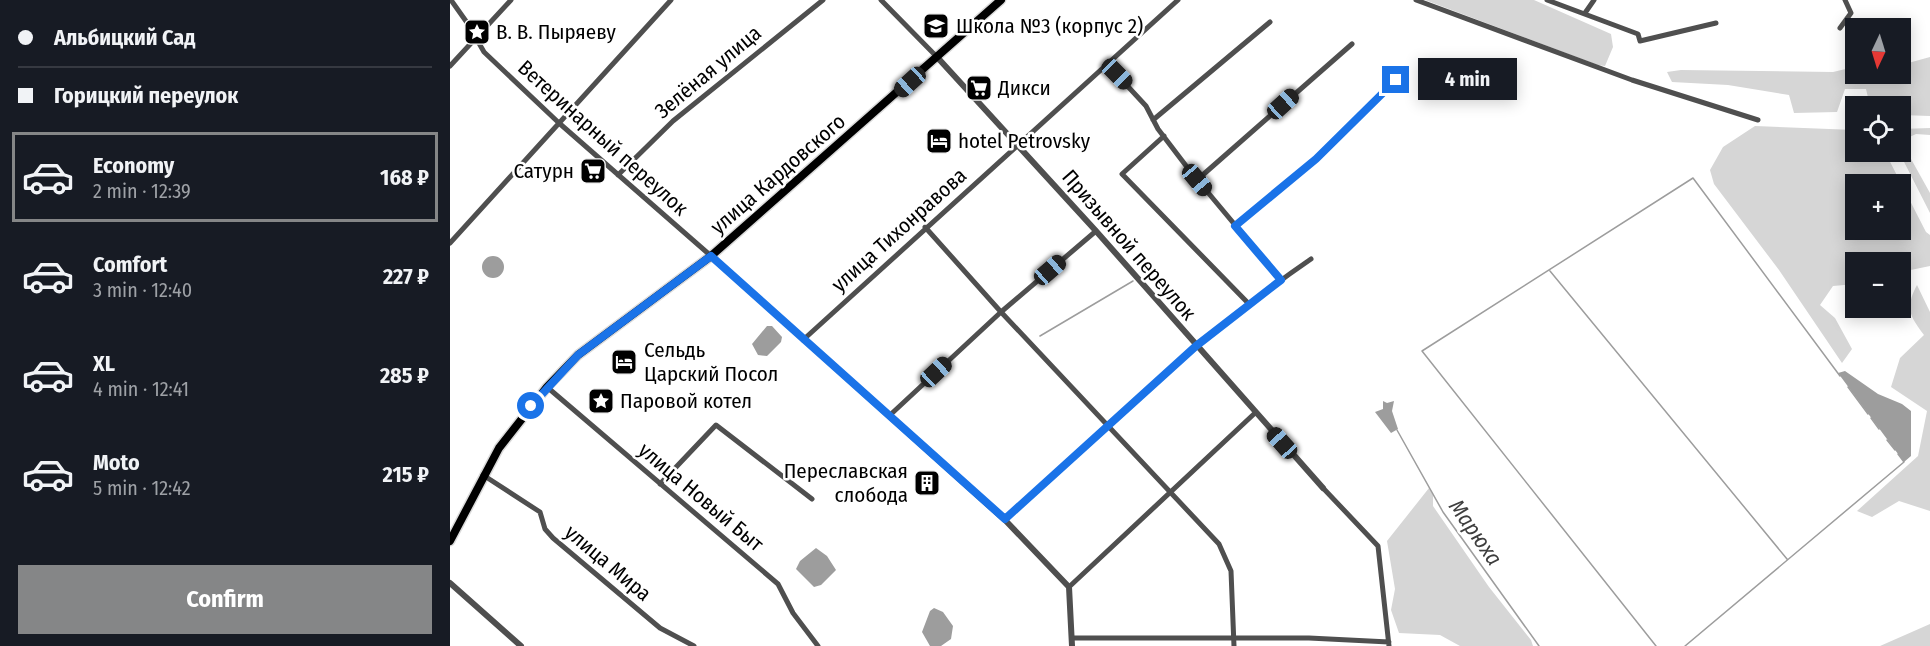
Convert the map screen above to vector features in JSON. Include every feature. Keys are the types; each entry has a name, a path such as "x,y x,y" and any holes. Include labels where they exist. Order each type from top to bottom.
{"main road":[{"name":"улица Кардовского","path":"450,541 499,448 547,387 578,355 711,256 1001,0"}],"street":[{"name":"Ветеринарный переулок","path":"451,0 484,52 559,123 1005,519 1069,587"},
{"path":"450,66 511,0"},
{"path":"450,243 671,0"},
{"name":"Зелёная улица","path":"618,175 673,120 823,0"},
{"name":"Призывной переулок","path":"881,0 1019,146 1323,488 1378,546 1389,644"},
{"name":"улица Тихонравова","path":"803,340 1178,0"},
{"path":"1416,0 1632,80 1758,120"},
{"path":"1547,0 1638,34 1640,41 1716,23"},
{"path":"1585,13 1594,0"},
{"path":"1840,28 1851,13 1845,0"},
{"path":"1153,120 1270,22"},
{"path":"1197,180 1352,44"},
{"path":"1108,65 1146,106 1164,136 1197,180 1281,280"},
{"path":"1235,226 1316,159 1396,80"},
{"path":"1164,136 1122,174 1248,303"},
{"path":"925,227 1001,312 1219,544 1231,571 1234,646"},
{"path":"889,416 1001,312 1096,231"},
{"path":"1005,519 1196,346 1248,303 1311,259"},
{"name":"улица Новый Быт","path":"547,387 778,584 793,613 818,646"},
{"path":"1072,646 1069,587 1255,412"},
{"path":"660,484 716,424 812,499"},
{"name":"улица Мира","path":"483,475 540,512 545,529 553,538 660,628 694,646"},
{"path":"450,583 521,646"},
{"path":"1071,638 1309,638 1389,644"},
{"path":"1149,638 1149,646"},
{"path":"1309,638 1309,646"}],"shaded area":[{"path":"1425,0 1534,0 1611,34 1613,47 1605,66 1598,65"},
{"path":"1930,57 1930,116 1911,115 1911,96 1868,96 1866,89 1845,89 1837,112 1794,113 1789,95 1728,85 1672,82 1667,72 1681,70 1833,72 1845,69 1845,84 1911,84 1911,62"},
{"path":"1755,126 1845,130 1845,162 1890,162 1896,174 1845,174 1845,240 1911,240 1911,203 1926,232 1930,235 1930,266 1911,270 1911,252 1845,252 1845,285 1833,286 1820,305 1835,318 1852,349 1842,363 1779,270 1714,184 1710,170 1723,147"},
{"path":"1930,128 1930,135 1916,134 1911,136 1911,129"},
{"path":"1911,159 1930,193 1930,213 1911,174 1904,162 1911,162"},
{"path":"493,256 501,259 504,267 501,275 493,278 485,275 482,267 485,259"},
{"path":"1917,285 1930,312 1930,511 1899,501 1872,517 1857,511 1918,456 1927,411 1891,387 1900,358 1924,335 1911,314 1911,300"},
{"path":"767,326 772,326 782,337 781,342 767,356 758,355 752,344"},
{"path":"1845,371 1878,394 1902,404 1911,411 1911,456 1904,462 1838,373"},
{"path":"1383,401 1387,403 1394,401 1392,411 1398,429 1391,433 1375,412 1383,409"},
{"path":"1429,488 1433,495 1433,506 1489,587 1531,640 1533,646 1460,646 1440,635 1399,633 1391,610 1395,589 1387,541"},
{"path":"816,548 827,556 836,570 821,585 814,587 796,569 800,561"},
{"path":"934,608 943,612 953,626 951,639 941,646 930,646 922,632 930,611"},
{"path":"1930,624 1930,646 1880,646"}],"waterway":[{"path":"1656,646 1422,351 1693,178 1840,376"},
{"path":"1550,271 1787,559"},
{"path":"1040,336 1133,281"},
{"path":"1848,387 1868,414"},
{"path":"1871,418 1879,429"},
{"name":"Марюха","path":"1397,430 1443,512 1539,646"},
{"path":"1887,440 1895,450"},
{"path":"1685,646 1904,462 1898,454"}],"place":[{"name":"Школа №3 (корпус 2)","path":"936,26"},
{"name":"В. В. Пыряеву","path":"477,32"},
{"name":"Дикси","path":"979,88"},
{"name":"hotel Petrovsky","path":"939,141"},
{"name":"Сатурн","path":"593,171"},
{"name":"Сельдь Царский Посол","path":"624,362"},
{"name":"Паровой котел","path":"601,401"},
{"name":"Переславская слобода","path":"927,483"}],"route":[{"path":"531,406 578,355 711,256 1005,519 1196,346 1248,303 1281,280 1235,226 1316,159 1396,80"}]}
